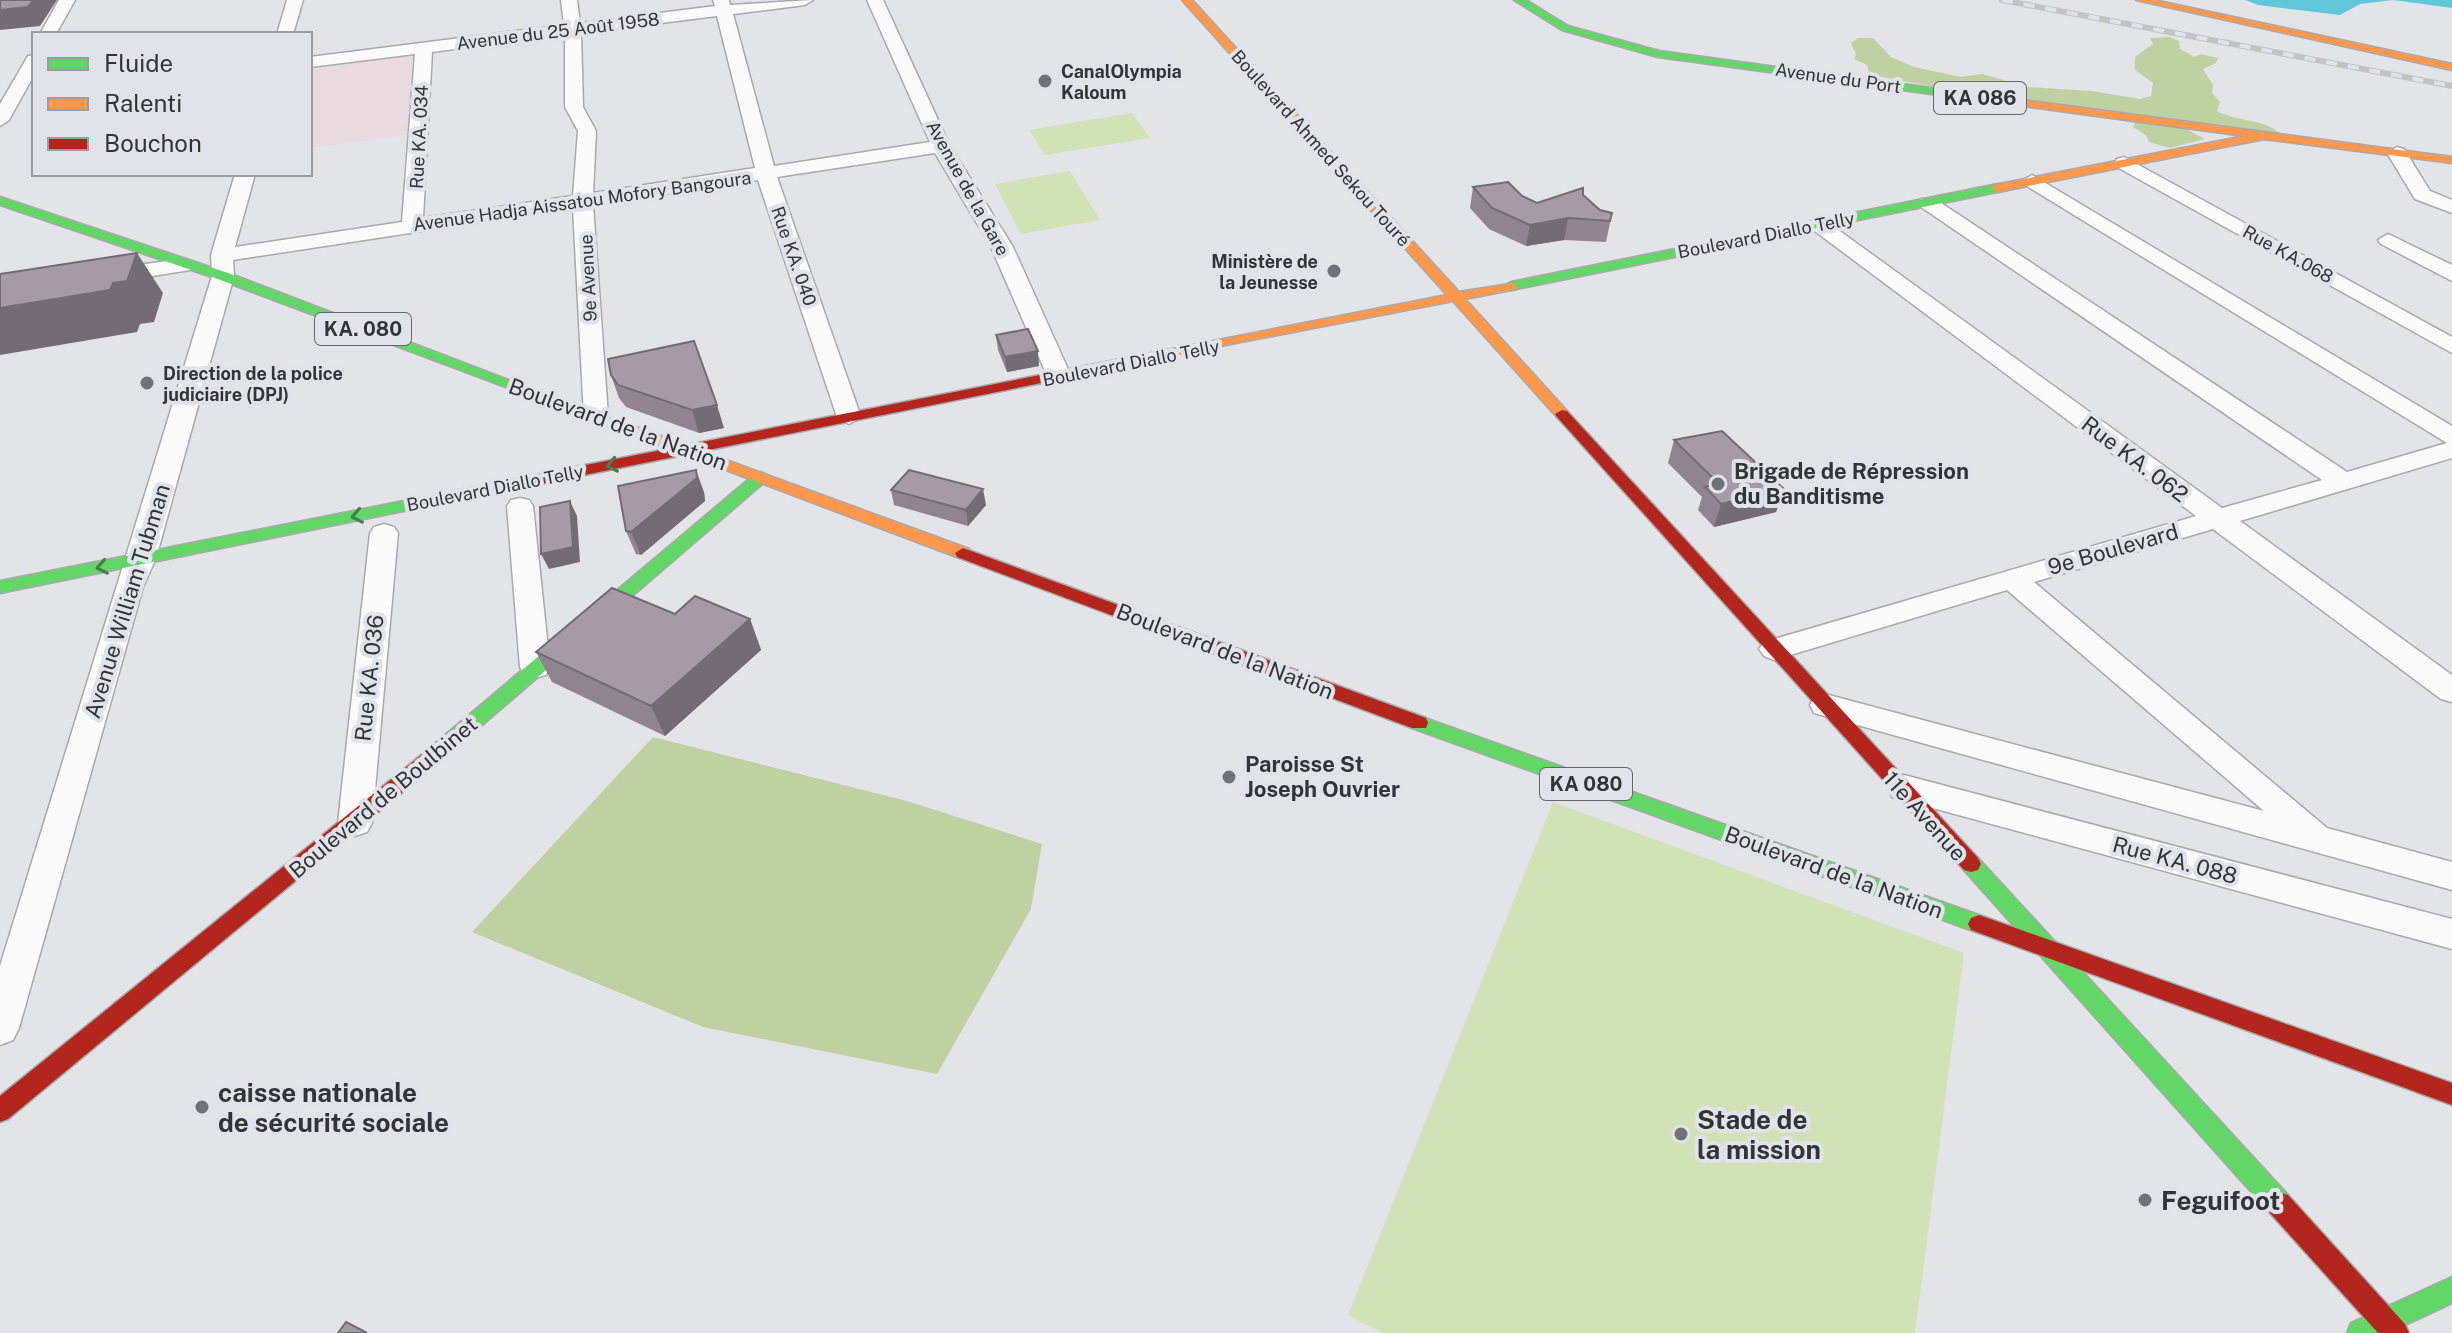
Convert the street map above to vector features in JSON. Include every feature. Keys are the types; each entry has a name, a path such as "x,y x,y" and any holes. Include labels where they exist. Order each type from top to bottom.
{"street":[{"path":"49,32 67,0"},
{"path":"286,32 295,0"},
{"name":"9e Avenue","path":"569,0 576,57 574,107 587,131 583,200 596,416"},
{"name":"Avenue du 25 Août 1958","path":"312,62 571,29 722,5 805,0"},
{"name":"Avenue de la Gare","path":"875,0 941,146 1002,247 1060,378"},
{"name":"Boulevard Ahmed Sekou Touré","path":"1187,0 1455,297"},
{"name":"Avenue du Port","path":"1519,0 1565,28 1658,54 2452,160"},
{"path":"2142,0 2452,64"},
{"path":"2142,0 2452,51"},
{"name":"Rue KA. 040","path":"722,5 766,173 849,417"},
{"name":"Rue KA. 034","path":"412,226 424,48"},
{"path":"0,120 6,101 32,63"},
{"path":"6,101 32,97"},
{"name":"Boulevard Diallo Telly","path":"0,587 150,570 849,417 1060,378 2261,136"},
{"name":"Avenue Hadja Aissatou Mofory Bangoura","path":"222,266 412,226 941,146"},
{"path":"2397,153 2422,195 2452,207"},
{"name":"Rue KA.068","path":"2124,163 2452,346"},
{"name":"Avenue William Tubman","path":"0,1028 122,588 150,570 244,176"},
{"path":"2032,181 2452,437"},
{"name":"Boulevard de la Nation","path":"0,201 182,265 222,266 596,416 1398,716 2452,1094"},
{"path":"1928,203 2345,483"},
{"name":"Rue KA. 062","path":"1819,225 2452,691"},
{"path":"2388,240 2452,274"},
{"path":"90,279 182,265"},
{"name":"11e Avenue","path":"1455,297 2391,1327"},
{"name":"9e Boulevard","path":"1774,649 2452,450"},
{"path":"695,469 725,463"},
{"name":"Boulevard de Boulbinet","path":"0,1111 355,823 761,477"},
{"path":"520,506 535,667"},
{"name":"Rue KA. 036","path":"355,823 384,533"},
{"path":"2012,579 2320,840"},
{"path":"1824,705 2452,876"},
{"name":"Rue KA. 088","path":"1898,787 2452,934"},
{"path":"2359,1333 2391,1327 2452,1290"}],"shaded area":[{"path":"417,55 412,134 312,148 312,69"}],"green space":[{"path":"2170,37 2179,41 2180,49 2194,57 2201,54 2218,58 2216,63 2203,69 2213,85 2212,93 2220,102 2217,111 2265,125 2280,133 2186,129 2205,139 2170,148 2149,142 2146,135 2133,127 2135,123 1880,77 1869,73 1867,65 1854,59 1856,54 1851,43 1858,38 1873,38 1891,57 1914,67 1961,77 1982,74 2028,87 2091,91 2140,99 2151,96 2153,83 2135,70 2135,57 2153,44 2150,38"},
{"path":"1132,113 1150,138 1045,155 1029,130"},
{"path":"1070,171 1100,220 1021,234 995,184"},
{"path":"653,737 907,801 1042,844 1031,909 937,1074 703,1027 472,932"},
{"name":"Stade de la mission","path":"1553,802 1964,953 1915,1333 1382,1333 1348,1315"}],"water":[{"path":"2245,0 2393,0 2360,4 2340,15 2258,5"},
{"path":"2393,0 2452,0 2452,8"}],"building":[{"path":"0,0 33,0 28,7 0,10"},
{"path":"1508,182 1522,196 1537,203 1583,188 1583,195 1600,210 1612,213 1610,221 1568,218 1530,225 1492,208 1473,187"},
{"path":"137,253 127,281 113,283 110,290 0,308 0,274"},
{"path":"1028,329 1038,351 1005,357 996,335"},
{"path":"694,341 717,405 692,410 618,385 611,375 608,359"},
{"path":"1722,431 1784,489 1721,504 1705,487 1718,483 1674,440"},
{"path":"696,470 697,478 631,532 626,531 618,486"},
{"path":"909,470 983,489 966,510 891,490"},
{"path":"570,501 573,547 541,554 540,507"},
{"path":"612,588 675,614 695,596 750,619 651,706 536,652"},
{"path":"346,1322 367,1333 338,1333"}],"railway":[{"path":"2002,0 2452,86"}],"traffic: fast":[{"path":"1519,0 1565,28 1658,54 1939,92"},
{"path":"1511,286 1998,188"},
{"path":"0,201 223,276 617,424"},
{"path":"432,757 761,477"},
{"path":"0,587 530,481"},
{"path":"1419,723 1979,924"},
{"path":"1971,864 2279,1204"},
{"path":"2360,1332 2452,1290"}],"traffic: slow":[{"path":"1187,0 1562,414"},
{"path":"2141,0 2452,67"},
{"path":"1939,92 2452,160"},
{"path":"1998,188 2261,136"},
{"path":"1086,370 1511,286"},
{"path":"617,424 963,553"}],"traffic: jam":[{"path":"530,481 1086,370"},
{"path":"1562,414 1971,864"},
{"path":"963,553 1419,723"},
{"path":"0,1111 432,757"},
{"path":"1979,924 2452,1094"},
{"path":"2279,1204 2396,1333"}],"place":[{"name":"CanalOlympia Kaloum","path":"1045,81"},
{"name":"Ministère de la Jeunesse","path":"1334,271"},
{"name":"Direction de la police judiciaire (DPJ)","path":"147,383"},
{"name":"Brigade de Répression du Banditisme","path":"1718,484"},
{"name":"Paroisse St Joseph Ouvrier","path":"1229,777"},
{"name":"caisse nationale de sécurité sociale","path":"202,1107"},
{"name":"Stade de la mission","path":"1681,1134"},
{"name":"Feguifoot","path":"2145,1200"}]}
